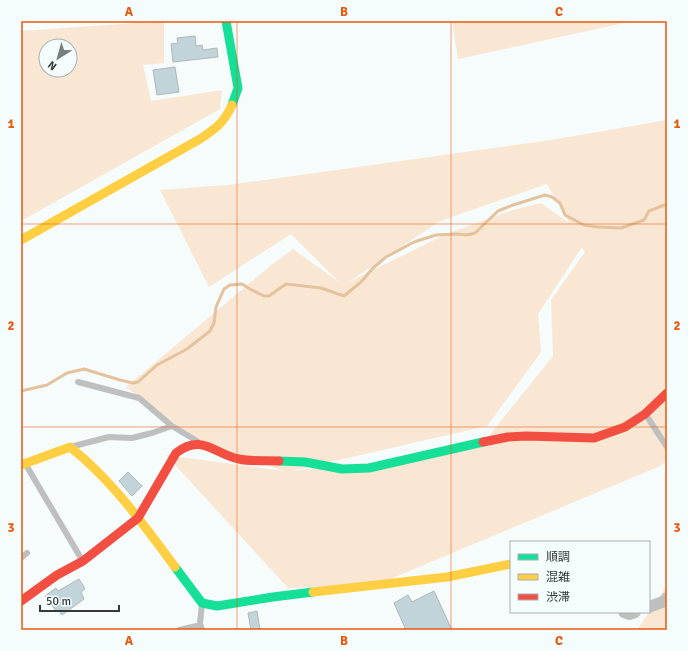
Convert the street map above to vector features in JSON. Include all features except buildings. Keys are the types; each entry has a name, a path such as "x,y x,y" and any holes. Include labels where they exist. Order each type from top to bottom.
{"street":[{"path":"21,240 200,139 218,127 227,116 234,102 238,88 226,21"},
{"path":"21,601 56,575 83,561 138,518 176,453 186,446 202,444 239,459 305,462 342,469 369,468 508,437 526,436 594,438 625,427 645,414 667,393"},
{"path":"23,464 70,447 88,461 138,518 202,603 217,606 281,596 447,577 510,564"},
{"path":"650,607 665,601 667,598"}],"lane":[{"path":"78,382 139,398 172,426 202,444"},
{"path":"645,414 667,447"},
{"path":"70,447 109,437 132,438 152,434 172,426"},
{"path":"23,464 83,561"},
{"path":"21,558 27,553"},
{"path":"202,603 200,623 202,628"},
{"path":"179,630 197,626 202,628"}],"shaded area":[{"path":"164,21 164,63 143,65 151,101 222,90 220,109 21,221 21,31"},
{"path":"452,21 633,21 458,59"},
{"path":"667,120 667,459 660,466 376,585 288,588 166,455 284,471 196,440 126,387 270,266 293,249 340,283 291,234 209,287 160,190 228,185 551,140","holes":["547,184 569,223 541,203 513,210 446,234 347,283 440,221","582,247 585,252 551,300 553,356 484,442 411,459 291,471 487,426 541,352 538,314"]},
{"path":"667,585 667,630 637,630 648,613 650,613 650,610"}],"waterway":[{"path":"21,391 47,385 67,373 84,369 120,380 133,383 138,382 157,365 187,349 210,331 214,323 216,307 224,289 230,285 242,284 264,296 269,296 286,284 321,288 344,296 361,282 373,268 386,257 414,242 436,235 467,235 475,233 498,211 545,195 552,197 560,203 565,215 584,225 598,227 621,228 644,220 649,211 667,204"}],"traffic: fast":[{"path":"226,21 238,88 232,105"},
{"path":"279,461 305,462 342,469 369,468 483,442"},
{"path":"175,567 202,603 217,606 313,592"}],"traffic: slow":[{"path":"21,240 200,139 219,125 232,105"},
{"path":"21,465 70,447 113,488 139,519 175,567"},
{"path":"313,592 447,577 510,564"}],"traffic: jam":[{"path":"483,442 508,437 526,436 594,438 625,427 645,414 667,393"},
{"path":"21,601 57,575 83,561 138,518 176,453 185,447 201,445 239,459 279,461"}]}
